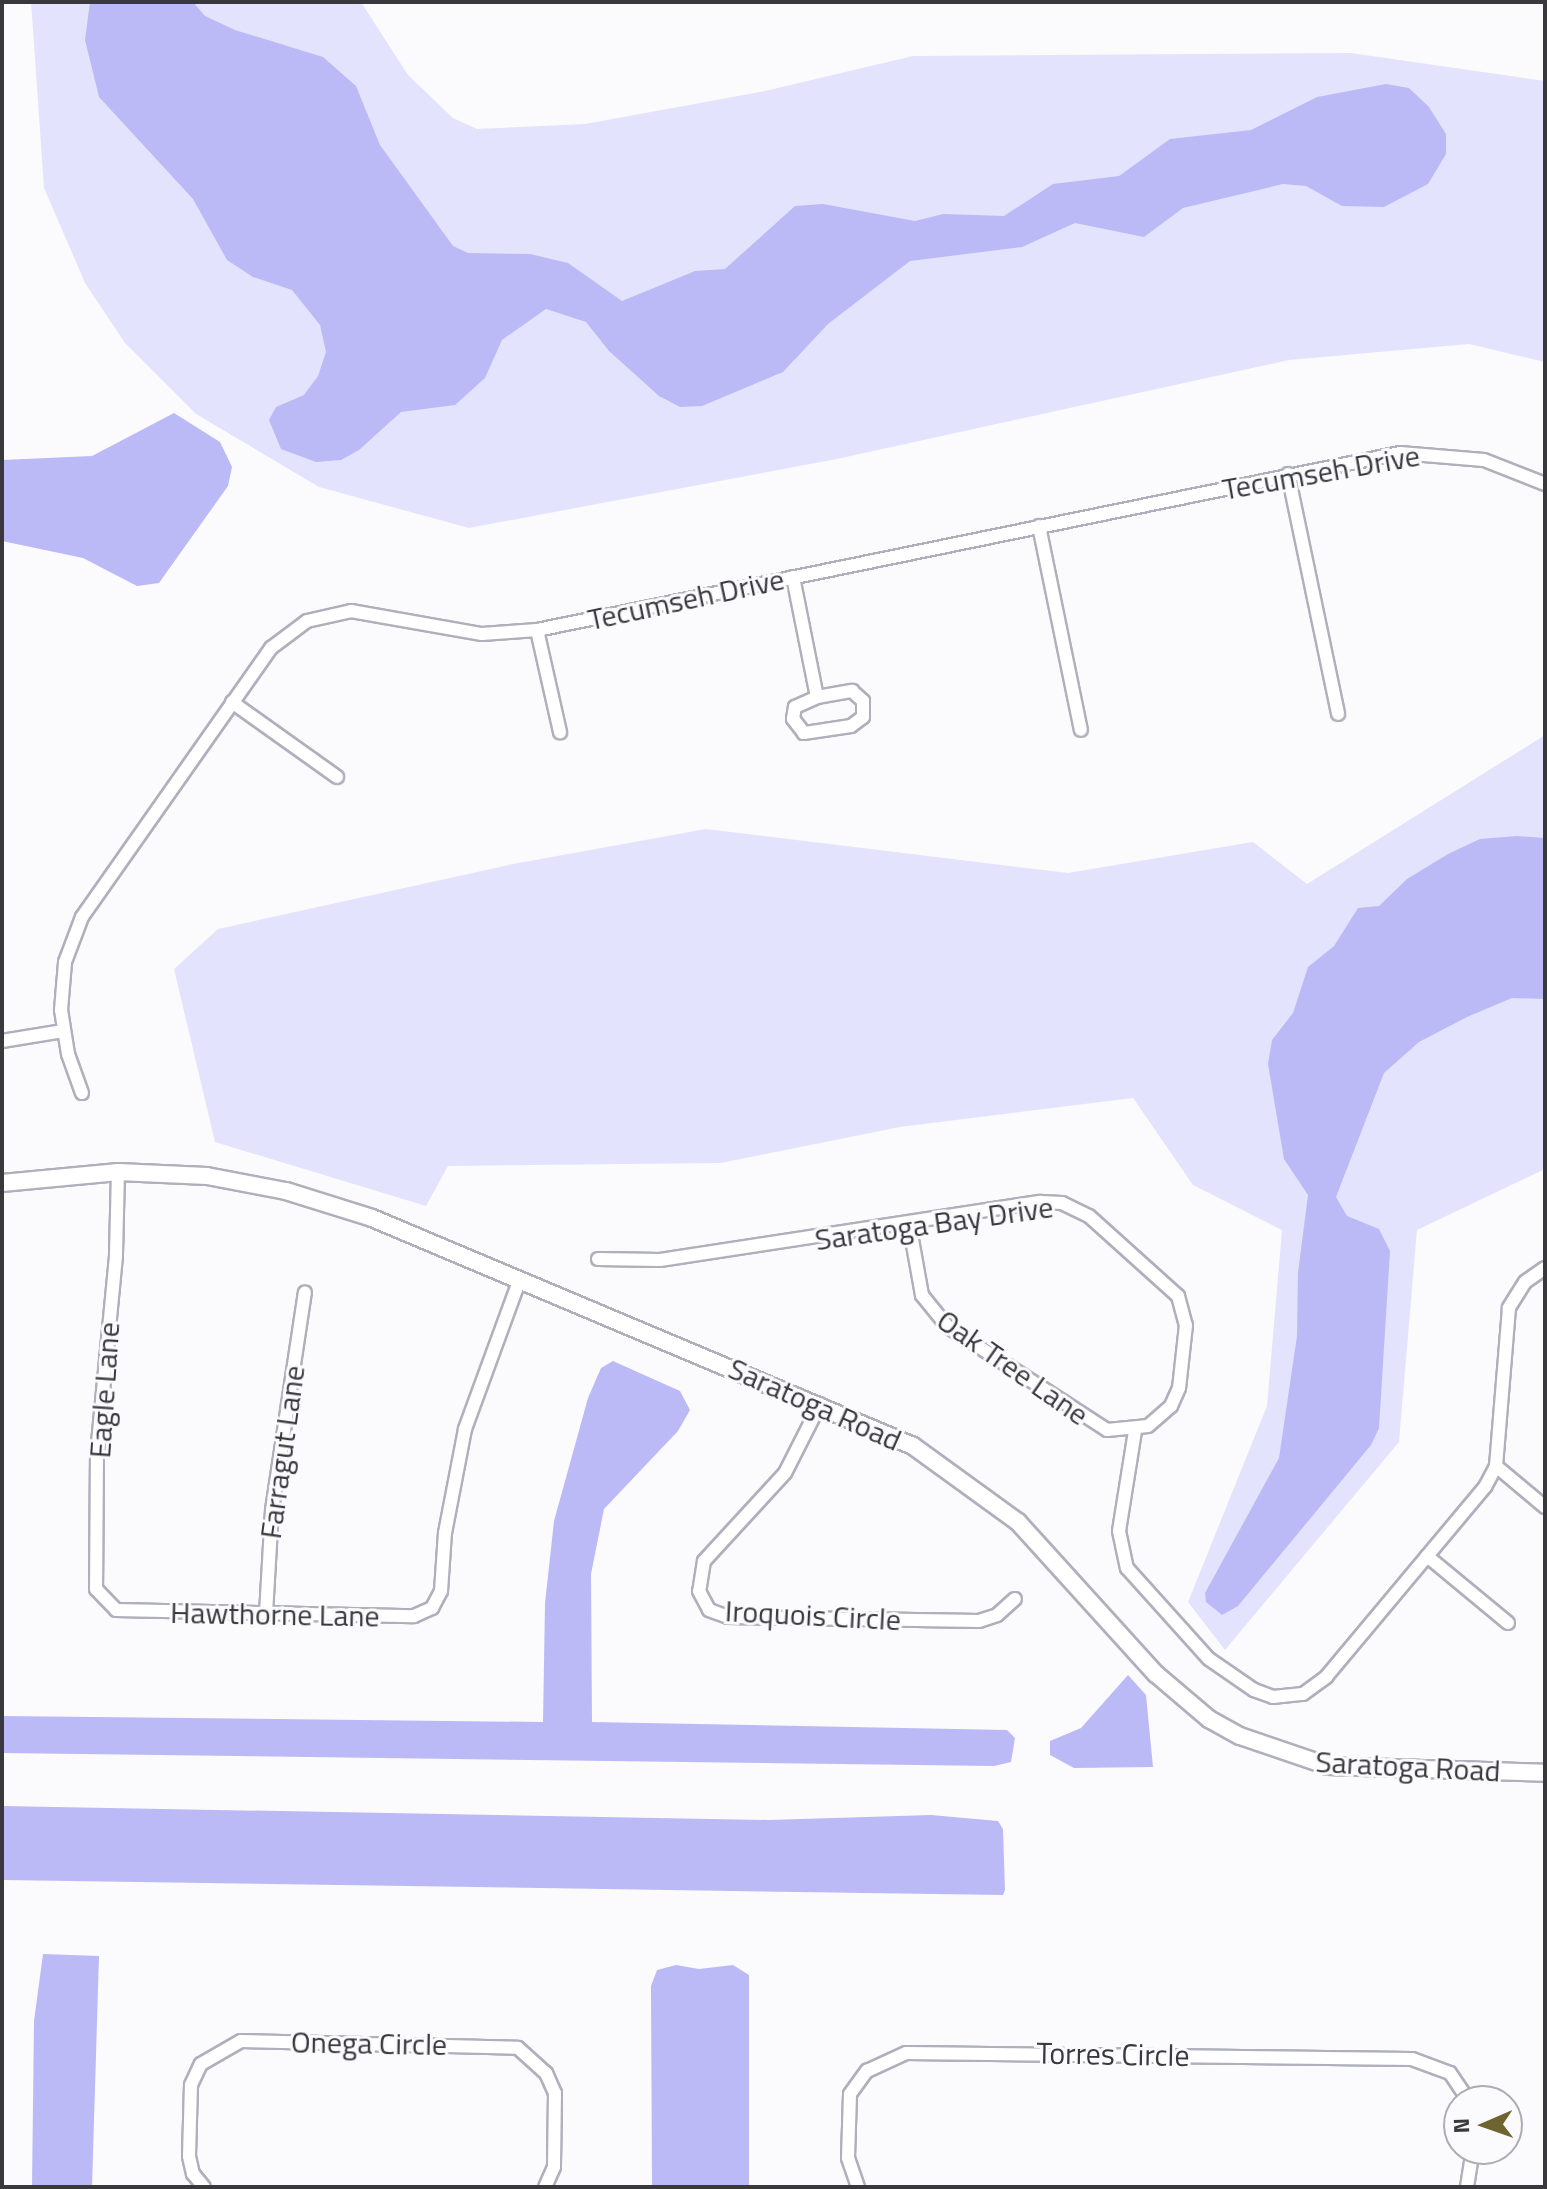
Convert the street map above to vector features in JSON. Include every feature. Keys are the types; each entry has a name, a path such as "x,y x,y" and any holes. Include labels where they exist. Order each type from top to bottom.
{"street":[{"name":"Tecumseh Drive","path":"82,1093 63,1031 63,974 82,917 279,639 329,614 362,612 482,634 537,630 1380,455 1432,452 1484,460 1545,484"},
{"path":"1288,474 1338,714"},
{"path":"1039,526 1081,730"},
{"path":"793,577 817,697"},
{"path":"537,630 560,732"},
{"path":"852,691 863,701 863,717 851,726 804,733 793,719 795,707 817,697 852,691"},
{"path":"232,702 337,777"},
{"path":"2,1041 63,1031"},
{"name":"Saratoga Road","path":"2,1183 118,1172 207,1176 286,1191 372,1218 820,1404 913,1446 987,1495 1048,1551 1156,1674 1209,1719 1240,1736 1328,1766 1545,1773"},
{"name":"Eagle Lane","path":"107,1605 96,1589 97,1452 116,1256 118,1172"},
{"name":"Saratoga Bay Drive","path":"598,1259 660,1260 1062,1203 1089,1216 1166,1280 1185,1315 1179,1388 1164,1414 1135,1431"},
{"name":"Oak Tree Lane","path":"909,1223 922,1295 939,1320 1006,1360 1097,1426 1135,1431"},
{"path":"1135,1431 1119,1541 1127,1568 1193,1645 1263,1694 1293,1697 1320,1683 1427,1556 1496,1466 1509,1308 1525,1282 1545,1268"},
{"name":"Hawthorne Lane","path":"107,1605 126,1612 414,1616 438,1600 465,1429 520,1279"},
{"name":"Farragut Lane","path":"266,1614 272,1510 305,1292"},
{"name":"Iroquois Circle","path":"820,1404 785,1473 704,1561 699,1591 709,1610 728,1617 979,1621 997,1615 1015,1599"},
{"path":"1496,1466 1545,1507"},
{"path":"1427,1556 1508,1623"},
{"name":"Onega Circle","path":"204,2187 193,2174 189,2156 191,2085 201,2064 241,2041 518,2048 546,2073 555,2093 554,2167 545,2187"},
{"name":"Torres Circle","path":"858,2187 848,2158 850,2094 879,2063 906,2053 1412,2059 1450,2073 1458,2085"},
{"path":"1467,2187 1470,2165"}],"shaded area":[{"path":"31,2 361,2 408,75 453,118 477,129 585,124 765,91 913,56 1351,53 1545,81 1545,362 1469,344 1289,360 837,459 469,528 319,487 196,414 125,343 85,283 44,188"},
{"path":"1545,735 1545,1169 1417,1230 1399,1442 1225,1650 1188,1602 1267,1406 1282,1230 1193,1185 1133,1098 900,1127 721,1163 448,1166 426,1206 215,1142 174,969 218,929 513,864 706,829 1068,873 1253,842 1307,884"}],"water":[{"path":"90,2 193,2 205,16 235,30 323,57 356,86 380,145 453,246 468,253 530,254 568,263 622,301 695,271 725,269 795,206 823,204 915,221 943,214 1004,216 1053,184 1119,176 1170,139 1251,130 1317,97 1386,84 1409,88 1429,107 1446,134 1446,154 1428,184 1384,207 1342,206 1306,186 1283,184 1183,208 1144,237 1075,223 1022,247 910,261 828,324 783,372 702,406 680,407 659,396 609,351 586,322 546,309 502,340 485,378 455,405 401,412 359,450 341,460 316,462 281,449 269,420 276,407 304,395 318,376 326,352 320,325 292,290 253,277 227,260 193,199 99,97 85,40"},
{"path":"174,413 220,442 232,467 228,486 159,583 137,586 83,558 2,541 2,460 92,456"},
{"path":"1517,836 1545,838 1545,999 1512,998 1467,1017 1419,1042 1384,1073 1336,1197 1347,1216 1379,1229 1390,1251 1379,1428 1371,1445 1238,1606 1222,1615 1206,1602 1205,1593 1279,1458 1297,1336 1298,1273 1308,1195 1284,1159 1268,1064 1272,1040 1293,1013 1308,967 1334,946 1358,908 1379,906 1407,879 1480,839"},
{"path":"613,1361 680,1391 690,1410 678,1431 604,1509 591,1574 592,1722 1007,1730 1015,1738 1011,1762 994,1766 2,1753 2,1716 543,1722 545,1603 554,1521 588,1398 601,1368"},
{"path":"1128,1675 1146,1695 1153,1767 1074,1768 1050,1755 1050,1741 1081,1728"},
{"path":"2,1806 769,1820 931,1815 998,1821 1003,1829 1005,1890 1003,1895 2,1880"},
{"path":"43,1954 99,1956 92,2187 32,2187 34,2021"},
{"path":"676,1965 699,1969 733,1965 749,1975 749,2187 652,2187 651,1986 657,1970"}]}
